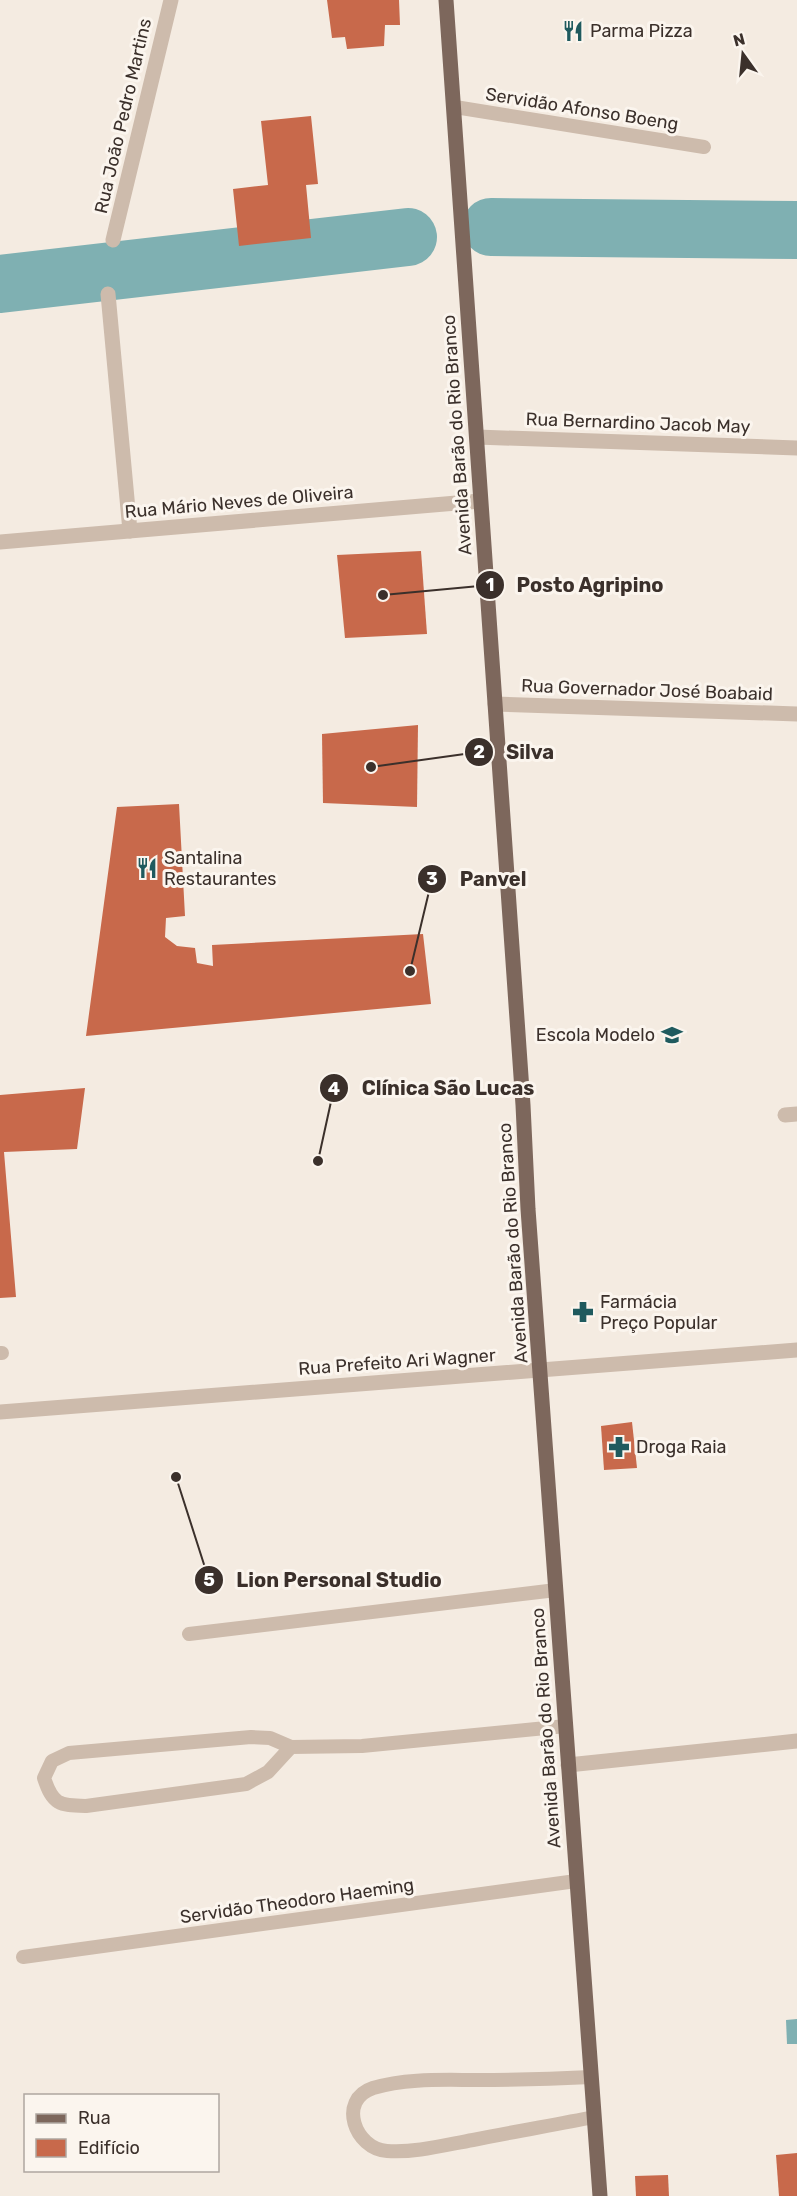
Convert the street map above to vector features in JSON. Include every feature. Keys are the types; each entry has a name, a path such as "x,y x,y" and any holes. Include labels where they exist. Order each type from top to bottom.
{"main road":[{"name":"Avenida Barão do Rio Branco","path":"446,0 523,1105 528,1209 600,2196"}],"street":[{"name":"Rua João Pedro Martins","path":"113,240 171,0"},
{"path":"108,294 130,531"},
{"name":"Rua Bernardino Jacob May","path":"477,437 797,448"},
{"name":"Rua Mário Neves de Oliveira","path":"0,542 480,501"},
{"name":"Rua Governador José Boabaid","path":"495,704 797,714"},
{"name":"Rua Prefeito Ari Wagner","path":"0,1412 797,1350"},
{"path":"568,1765 797,1741"}],"lane":[{"name":"Servidão Afonso Boeng","path":"454,107 704,147"},
{"path":"189,1634 556,1590"},
{"path":"291,1747 268,1772 246,1784 86,1806 62,1806 50,1797 44,1778 52,1761 69,1754 251,1737 270,1738 291,1747 362,1746 566,1726"},
{"name":"Servidão Theodoro Haeming","path":"23,1957 576,1881"},
{"path":"591,2077 389,2083 366,2090 354,2103 352,2117 358,2132 371,2147 386,2151 433,2148 594,2117"}],"water":[{"path":"797,2019 797,2044 787,2044 786,2020"}],"building":[{"path":"327,0 399,0 400,25 385,25 384,46 347,49 345,37 332,38"},
{"path":"311,116 318,184 306,185 311,238 239,246 233,189 268,185 261,121"},
{"path":"421,551 427,634 345,638 337,555"},
{"path":"418,725 417,807 323,803 322,734"},
{"path":"179,804 185,916 166,918 165,937 177,946 195,948 197,963 213,966 212,945 423,934 431,1004 86,1036 117,807"},
{"path":"85,1088 77,1149 4,1152 16,1297 0,1298 0,1095"},
{"name":"Droga Raia","path":"632,1422 637,1468 604,1470 601,1426"},
{"path":"797,2153 797,2196 779,2196 776,2155"},
{"path":"668,2175 669,2196 636,2196 635,2176"}],"waterway":[{"path":"491,227 797,230"},
{"path":"0,284 408,237"}],"place":[{"name":"Parma Pizza","path":"573,31"},
{"name":"Posto Agripino","path":"383,595"},
{"name":"Silva","path":"371,767"},
{"name":"Santalina Restaurantes","path":"147,868"},
{"name":"Panvel","path":"410,971"},
{"name":"Escola Modelo","path":"672,1035"},
{"name":"Clínica São Lucas","path":"318,1161"},
{"name":"Farmácia Preço Popular","path":"583,1312"},
{"name":"Droga Raia","path":"619,1447"},
{"name":"Lion Personal Studio","path":"176,1477"}]}
